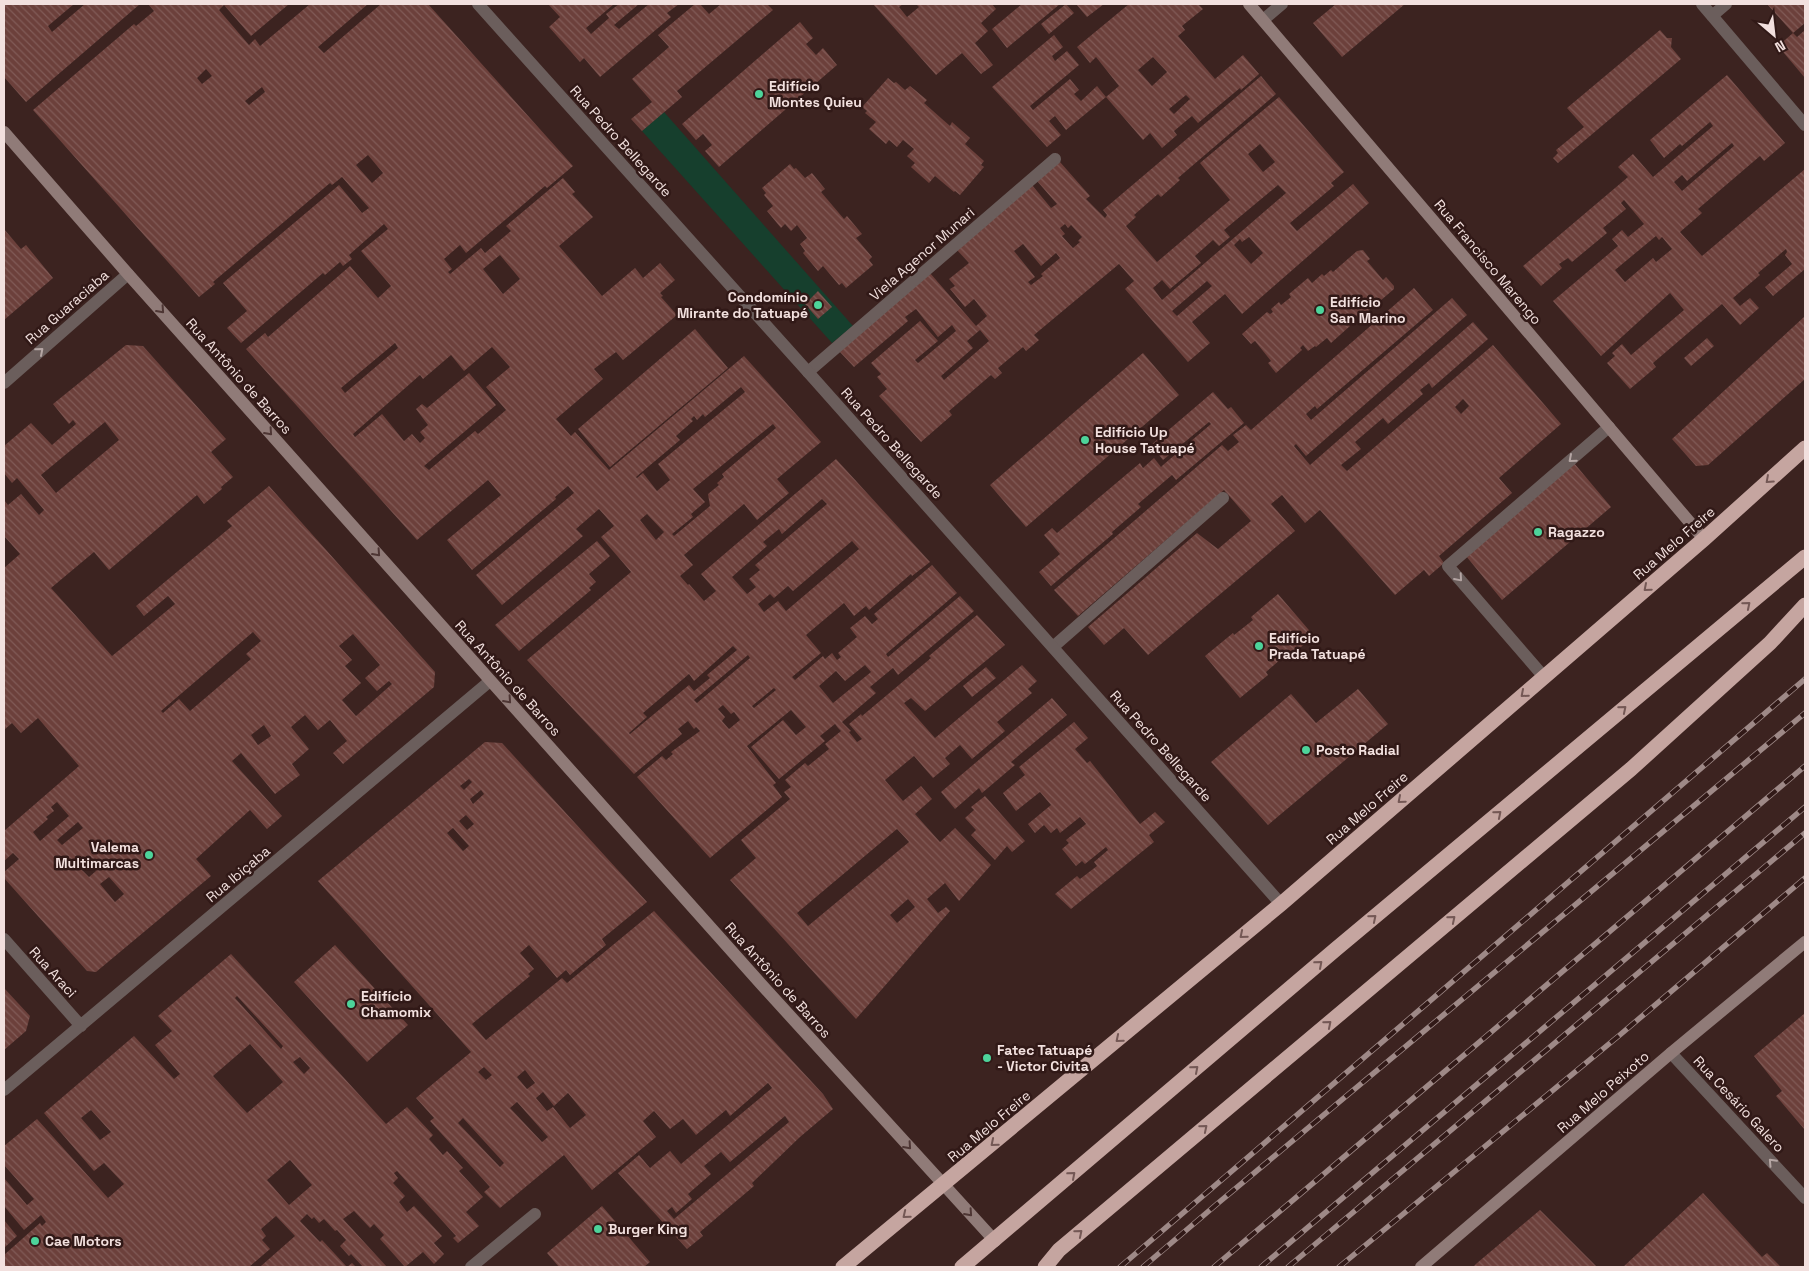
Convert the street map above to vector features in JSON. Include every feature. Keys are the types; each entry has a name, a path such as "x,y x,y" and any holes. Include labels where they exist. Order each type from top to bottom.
{"highway":[{"name":"Rua Melo Freire","path":"843,1267 1281,904 1704,539 1805,448"},
{"path":"962,1267 1336,949 1805,557"},
{"path":"1045,1267 1066,1244 1631,768 1770,643 1805,605"}],"main road":[{"name":"Rua Francisco Marengo","path":"1249,4 1704,539"},
{"name":"Rua Antônio de Barros","path":"4,132 490,681 994,1241"},
{"name":"Rua Melo Peixoto","path":"1421,1267 1805,942"}],"street":[{"name":"Rua Pedro Bellegarde","path":"478,4 1281,904"},
{"path":"1263,20 1282,4"},
{"path":"1702,4 1805,125"},
{"path":"1712,16 1726,4"},
{"name":"Viela Agenor Munari","path":"808,372 1055,159"},
{"name":"Rua Guaraciaba","path":"4,383 128,274"},
{"path":"1544,677 1448,566 1609,427"},
{"path":"1053,647 1223,498"},
{"name":"Rua Ibiçaba","path":"4,1090 490,681"},
{"name":"Rua Araci","path":"4,939 81,1026"},
{"name":"Rua Cesário Galero","path":"1672,1053 1805,1198"},
{"path":"472,1267 535,1214"}],"green space":[{"path":"664,112 853,326 832,343 642,131"}],"building":[{"path":"4,4 74,4 48,26 52,32 85,4 140,4 26,102 4,77"},
{"path":"148,4 289,4 251,36 224,5 219,10 249,45 255,39 260,46 310,4 368,4 318,47 324,53 381,4 428,4 573,166 547,188 545,186 466,253 460,245 444,259 452,269 448,272 450,274 481,248 485,253 511,231 506,226 563,178 575,192 572,194 593,217 559,246 602,296 635,268 643,278 660,263 675,280 660,293 663,296 661,297 677,315 623,360 616,352 594,369 603,379 556,419 571,436 575,432 609,470 744,356 821,442 777,479 789,493 757,520 744,504 684,555 693,565 680,576 688,585 704,601 716,591 701,574 836,459 930,562 912,576 911,574 869,610 866,606 854,616 844,603 806,635 821,653 792,677 795,680 823,656 825,659 832,653 837,660 841,657 838,653 857,637 850,628 865,616 872,624 878,619 874,614 932,565 957,593 886,654 888,657 960,596 974,611 898,675 893,668 870,687 876,693 842,722 851,731 849,732 857,742 862,739 849,724 861,714 862,716 931,658 929,656 977,615 1005,645 925,711 911,698 904,703 935,738 1022,665 1037,681 1028,689 1032,693 997,722 1005,731 972,759 960,745 945,758 950,764 933,778 914,756 885,780 903,801 921,786 932,799 915,814 940,842 955,828 991,865 959,901 945,883 927,899 938,913 946,907 950,911 856,1019 730,880 756,858 741,840 790,799 784,792 791,787 785,780 805,763 808,766 829,749 825,744 841,731 835,724 820,736 825,741 779,779 751,747 783,720 796,735 806,727 791,710 747,746 776,783 773,785 782,797 710,858 637,777 662,756 666,760 673,754 671,752 700,731 696,727 694,729 688,721 678,729 682,734 634,774 527,660 631,572 601,537 614,526 599,509 576,529 583,536 502,605 476,575 574,493 568,486 555,497 556,499 472,570 447,540 501,495 488,480 417,540 246,349 265,333 268,337 350,266 378,298 391,286 361,251 388,229 384,224 349,255 352,259 343,266 340,262 325,275 323,273 241,343 227,328 247,311 223,283 339,185 362,213 369,208 342,177 332,185 330,183 213,282 215,284 199,297 33,110 134,24 136,26 154,11","holes":["206,69 212,76 202,84 197,78","262,87 265,92 249,105 245,101","368,155 383,173 372,183 356,165","500,255 520,279 503,294 483,269","395,343 398,348 345,393 341,388","492,347 510,367 486,387 506,410 478,434 475,431 429,470 424,466 496,405 469,373 427,408 422,404 416,409 428,425 420,432 425,438 420,443 412,434 404,441 382,414 355,437 353,434 420,375 423,379 451,355 464,371","741,387 745,392 658,464 670,480 657,491 643,473 636,477 680,440 676,436 693,421 691,419 694,416 697,420 703,414 705,417","773,424 776,428 722,474 724,477 717,483 719,485 708,494 710,506 674,536 672,534 693,517 691,514 705,502 693,489","822,499 827,504 755,565 760,570 749,579 756,587 747,594 732,577 767,546 763,542 779,529 782,534","647,514 664,532 656,540 640,520","852,541 859,549 786,611 778,601 764,612 758,604 770,594 774,598 788,586 793,591","733,646 737,650 707,675 710,678 694,691 689,685 629,733 647,717 643,713 689,674 694,681","748,655 750,658 697,703 694,700","865,665 871,672 833,703 819,686 836,671 845,681","774,688 776,690 754,708 752,706","723,705 731,714 734,712 740,720 729,729 722,721 725,717 718,709","897,829 909,842 808,926 797,913","908,899 915,907 897,923 890,915"]},
{"path":"548,4 614,4 586,28 591,34 609,18 606,14 619,4 639,4 614,25 619,29 649,4 679,4 667,13 671,17 600,77 584,58 580,62 549,27 560,17"},
{"path":"695,4 700,4 709,14 721,4 767,4 773,10 677,91 682,97 642,131 631,119 652,102 632,79 669,47 658,35"},
{"path":"873,4 903,4 899,7 907,17 919,7 916,4 992,4 996,9 981,23 988,31 975,43 993,65 981,74 962,53 936,75"},
{"path":"1022,4 1060,4 1007,48 992,29"},
{"path":"1066,4 1074,13 1049,34 1041,24"},
{"path":"1076,4 1104,4 1087,17"},
{"path":"1129,4 1198,4 1203,9 1182,26 1185,30 1178,36 1215,79 1243,55 1259,74 1198,123 1192,116 1174,131 1177,135 1162,148 1150,133 1143,140 1106,97 1119,86 1096,57 1090,63 1077,47","holes":["1153,57 1167,72 1152,86 1138,70","1186,95 1190,99 1174,114 1169,109"]},
{"path":"1336,4 1405,4 1342,57 1313,23"},
{"path":"1767,4 1805,4 1805,23 1793,33"},
{"name":"Edifício Montes Quieu","path":"800,22 813,38 806,44 816,55 823,48 837,65 719,167 705,151 712,145 703,134 696,140 682,124"},
{"path":"1660,30 1667,38 1672,38 1671,47 1681,59 1558,163 1553,158 1558,153 1556,150 1584,127 1567,108"},
{"path":"1805,30 1805,78 1778,46 1793,33 1797,37"},
{"path":"1054,35 1063,47 1052,56 1055,61 1067,51 1079,65 1030,106 1033,110 1070,79 1079,90 1074,94 1081,101 1097,86 1106,97 1066,130 1055,116 1049,121 1061,135 1047,147 992,87"},
{"path":"1727,75 1785,143 1764,161 1760,156 1698,209 1702,213 1680,232 1702,256 1805,169 1805,269 1773,296 1765,287 1792,264 1785,255 1786,249 1733,298 1740,306 1750,298 1759,308 1740,325 1722,304 1653,363 1656,367 1630,389 1607,363 1615,356 1612,353 1622,344 1631,355 1684,310 1670,293 1601,356 1553,301 1618,246 1612,239 1622,230 1628,237 1644,224 1624,200 1621,203 1626,209 1603,228 1607,233 1572,262 1568,258 1559,264 1562,268 1541,286 1523,266 1628,177 1618,167 1633,154 1653,177 1713,126 1710,122 1682,146 1680,144 1664,158 1650,140","holes":["1732,143 1734,146 1682,191 1674,182 1682,175 1687,181","1656,236 1659,240 1662,237 1672,249 1656,262 1653,258 1625,282 1615,270"]},
{"path":"1261,76 1276,94 1178,178 1180,180 1161,197 1158,194 1134,215 1136,217 1126,226 1157,262 1230,200 1200,163 1279,97 1344,172 1331,183 1334,186 1290,223 1297,231 1353,184 1369,203 1242,314 1225,294 1192,322 1210,343 1188,362 1125,289 1134,281 1119,264 1034,335 1039,340 1026,351 1023,347 998,368 1002,373 995,379 991,375 949,411 952,415 921,442 879,396 887,389 877,377 881,374 871,363 920,321 938,341 915,360 918,363 956,331 952,325 938,337 916,309 905,317 908,321 854,367 839,351 930,273 976,326 987,316 974,299 965,307 950,289 955,286 949,279 969,263 957,250 1032,185 1051,208 1057,204 1037,181 1060,162 1090,196 1086,199 1105,218 1107,215 1103,210","holes":["1260,144 1275,162 1263,172 1248,154","1278,185 1286,193 1162,300 1153,288 1162,280 1170,289 1201,263 1195,256 1213,240 1219,246 1230,237 1224,230","1065,224 1068,228 1071,225 1082,237 1078,241 1080,242 1073,248 1062,236 1065,234 1060,228","1249,237 1263,253 1251,264 1234,245 1240,239 1242,242","1023,244 1041,266 1056,253 1060,258 1041,274 1043,276 1031,285 1028,282 1035,277 1014,251","1207,281 1212,286 1177,316 1172,311","980,330 989,341 944,380 941,376 973,348 967,341"]},
{"path":"888,78 905,90 910,86 927,100 924,103 950,126 952,122 970,138 965,144 984,161 981,165 984,167 960,195 935,176 929,183 911,167 915,163 907,156 914,149 903,140 897,147 889,140 886,144 869,129 876,122 865,113 867,111 862,107"},
{"path":"790,164 805,178 812,173 825,189 821,192 844,219 847,216 862,234 856,238 872,257 869,260 873,265 846,288 842,283 839,285 823,266 818,271 803,253 805,251 800,244 807,238 797,225 791,231 785,224 781,228 767,211 773,206 764,195 766,193 762,188"},
{"path":"4,229 21,249 26,245 53,278 4,320"},
{"name":"Edifício San Marino","path":"1363,250 1370,259 1367,261 1383,280 1386,277 1394,286 1394,289 1359,319 1356,315 1347,323 1350,326 1331,343 1327,338 1308,351 1303,345 1300,348 1302,350 1276,373 1268,363 1271,361 1255,341 1251,344 1242,334 1267,312 1270,314 1273,312 1271,309 1279,302 1281,305 1291,297 1289,294 1308,278 1312,283 1322,274 1324,276 1331,270 1333,272 1357,251"},
{"path":"1414,288 1433,310 1317,409 1315,406 1306,414 1311,420 1452,298 1467,315 1306,456 1296,444 1294,446 1310,465 1473,322 1488,339 1432,388 1429,383 1420,390 1423,394 1388,424 1383,418 1355,442 1361,449 1341,465 1347,471 1493,345 1561,424 1499,478 1512,493 1439,556 1444,563 1429,576 1424,570 1395,595 1320,510 1305,523 1282,495 1271,504 1295,531 1148,655 1124,628 1104,645 1088,627 1197,533 1218,549 1251,521 1224,490 1078,616 1054,590 1222,445 1228,451 1239,442 1233,435 1246,425 1251,430","holes":["1463,399 1469,406 1461,414 1455,407"]},
{"name":"Condomínio Mirante do Tatuapé","path":"818,291 832,307 818,319 805,304"},
{"path":"1805,316 1805,379 1708,465 1696,466 1672,439"},
{"path":"695,329 728,368 610,467 578,429"},
{"path":"1707,338 1714,346 1691,366 1684,358"},
{"path":"126,345 143,346 226,439 211,452 233,477 221,487 222,489 204,504 197,495 109,570 94,552 51,588 112,656 175,604 168,596 144,616 136,606 232,526 227,521 269,486 435,672 434,687 343,764 333,753 347,741 330,720 318,730 305,715 291,727 309,749 292,764 300,775 275,794 241,753 232,761 282,816 267,829 250,810 196,859 211,876 96,972 87,971 4,878 4,872 19,859 13,853 4,861 4,831 79,766 38,718 21,733 12,723 4,730 4,568 20,554 4,536 4,500 8,505 21,494 39,515 44,510 17,478 12,483 4,473 4,446 31,423 52,445 76,424 73,420 69,424 53,404","holes":["105,422 119,440 56,493 41,475","253,632 261,641 246,654 251,659 190,711 179,699 163,713 161,711","353,634 380,665 365,678 377,691 389,681 392,684 356,716 342,700 361,683 345,666 352,660 339,646","264,725 271,736 258,745 251,735","57,802 69,816 40,841 33,832 54,811 51,807","78,822 83,828 62,845 57,840","89,863 96,871 89,877 81,869","109,877 124,894 115,902 100,884"]},
{"name":"Edifício Up House Tatuapé","path":"1143,353 1179,395 1026,527 990,485"},
{"path":"1213,392 1228,409 1231,407 1244,423 1176,480 1172,475 1138,504 1141,507 1112,532 1113,534 1051,586 1039,572 1060,554 1044,535 1052,528 1057,533 1140,463 1143,468 1154,458 1161,467 1211,424 1209,422 1163,460 1151,445"},
{"name":"Ragazzo","path":"1574,463 1611,507 1502,600 1466,556"},
{"path":"597,541 610,556 589,574 596,582 589,588 591,590 519,651 495,625"},
{"name":"Edifício Prada Tatuapé","path":"1278,594 1314,636 1286,660 1284,657 1281,659 1266,672 1268,675 1240,698 1205,656 1233,633 1234,635 1253,620 1251,617"},
{"path":"986,667 996,678 972,697 963,686"},
{"name":"Posto Radial","path":"1358,689 1388,724 1268,825 1211,762 1291,694 1316,723"},
{"path":"1052,698 1067,715 1011,762 1015,765 982,793 979,788 955,809 941,792"},
{"path":"1074,722 1088,738 1075,749 1087,763 1090,761 1140,824 1155,812 1165,822 1149,835 1154,842 1071,909 1055,894 1077,876 1080,879 1097,866 1094,862 1108,850 1106,847 1085,864 1082,861 1076,866 1062,849 1069,843 1066,840 1086,824 1080,817 1060,833 1057,828 1051,833 1044,825 1035,833 1028,824 1051,805 1040,792 1016,811 1003,793 1025,775 1019,767"},
{"path":"485,742 502,743 647,902 602,939 606,945 570,975 566,970 557,978 529,945 520,953 534,969 528,974 530,976 472,1024 486,1040 562,978 567,983 654,911 823,1094 833,1109 800,1137 752,1183 754,1186 700,1232 703,1236 687,1249 618,1173 639,1155 650,1168 670,1151 681,1164 772,1088 768,1083 730,1116 726,1110 696,1135 683,1119 670,1129 654,1111 643,1121 656,1137 592,1190 564,1155 500,1208 484,1192 490,1187 430,1121 434,1118 416,1098 471,1052 318,881","holes":["469,779 472,782 464,790 460,786","481,790 484,794 473,804 470,799","466,815 474,824 467,830 459,821","453,828 469,846 463,851 447,833","484,1067 492,1075 486,1080 478,1072","525,1070 535,1083 527,1089 517,1077","543,1092 554,1106 568,1093 586,1115 570,1128 553,1107 547,1111 536,1098","517,1102 548,1137 542,1142 510,1108","785,1116 789,1122 674,1219 667,1211 672,1207 676,1213 692,1199 688,1194 711,1174 704,1166 721,1152 730,1162","463,1118 504,1163 500,1167 458,1123"]},
{"path":"985,796 1025,841 1012,852 1007,846 995,860 971,835 976,830 965,818 974,810 971,807"},
{"name":"Edifício Chamomix","path":"335,945 408,1025 367,1062 294,982"},
{"path":"231,954 386,1124 407,1107 433,1135 429,1139 443,1155 447,1151 463,1168 459,1171 483,1197 466,1212 479,1226 458,1243 453,1238 456,1236 397,1171 394,1173 398,1178 393,1183 405,1196 399,1202 407,1212 414,1206 442,1236 434,1243 444,1254 434,1264 423,1252 405,1267 380,1239 384,1235 374,1224 370,1228 354,1211 343,1219 387,1267 363,1267 351,1254 349,1256 340,1246 346,1240 337,1230 335,1231 324,1219 319,1223 314,1217 312,1219 307,1214 300,1221 320,1242 322,1240 347,1267 262,1267 295,1236 276,1216 261,1229 266,1236 262,1240 270,1249 249,1267 4,1266 4,1255 40,1223 42,1226 46,1222 41,1215 24,1230 4,1206 4,1178 27,1205 34,1199 4,1165 4,1146 37,1119 108,1198 124,1184 104,1163 94,1171 44,1113 134,1036 174,1079 180,1074 155,1045 172,1031 158,1016","holes":["237,996 283,1046 281,1049 235,998","250,1044 283,1082 247,1113 213,1076","300,1057 310,1068 304,1074 293,1062","91,1110 111,1132 100,1140 81,1118","290,1160 312,1185 289,1205 267,1180"]},
{"path":"4,988 30,1016 26,1031 4,1050"},
{"path":"1805,1013 1805,1130 1776,1096 1782,1091 1754,1056"},
{"path":"1703,1193 1762,1257 1767,1253 1781,1267 1623,1267"},
{"name":"Burger King","path":"602,1206 650,1262 644,1267 559,1267 547,1253"},
{"path":"1540,1210 1597,1267 1473,1267 1477,1263"},
{"path":"4,1220 17,1236 4,1248"},
{"path":"352,1263 356,1267 347,1267"}],"railway":[{"path":"1120,1267 1805,679"},
{"path":"1143,1267 1805,713"},
{"path":"1214,1267 1805,766"},
{"path":"1261,1267 1805,807"},
{"path":"1288,1267 1805,833"},
{"path":"1339,1267 1621,1034 1805,878"}],"place":[{"name":"Edifício Montes Quieu","path":"759,94"},
{"name":"Condomínio Mirante do Tatuapé","path":"818,305"},
{"name":"Edifício San Marino","path":"1320,310"},
{"name":"Edifício Up House Tatuapé","path":"1085,440"},
{"name":"Ragazzo","path":"1538,532"},
{"name":"Edifício Prada Tatuapé","path":"1259,646"},
{"name":"Posto Radial","path":"1306,750"},
{"name":"Valema Multimarcas","path":"149,855"},
{"name":"Edifício Chamomix","path":"351,1004"},
{"name":"Fatec Tatuapé - Victor Civita","path":"987,1058"},
{"name":"Burger King","path":"598,1229"},
{"name":"Cae Motors","path":"35,1241"}]}
